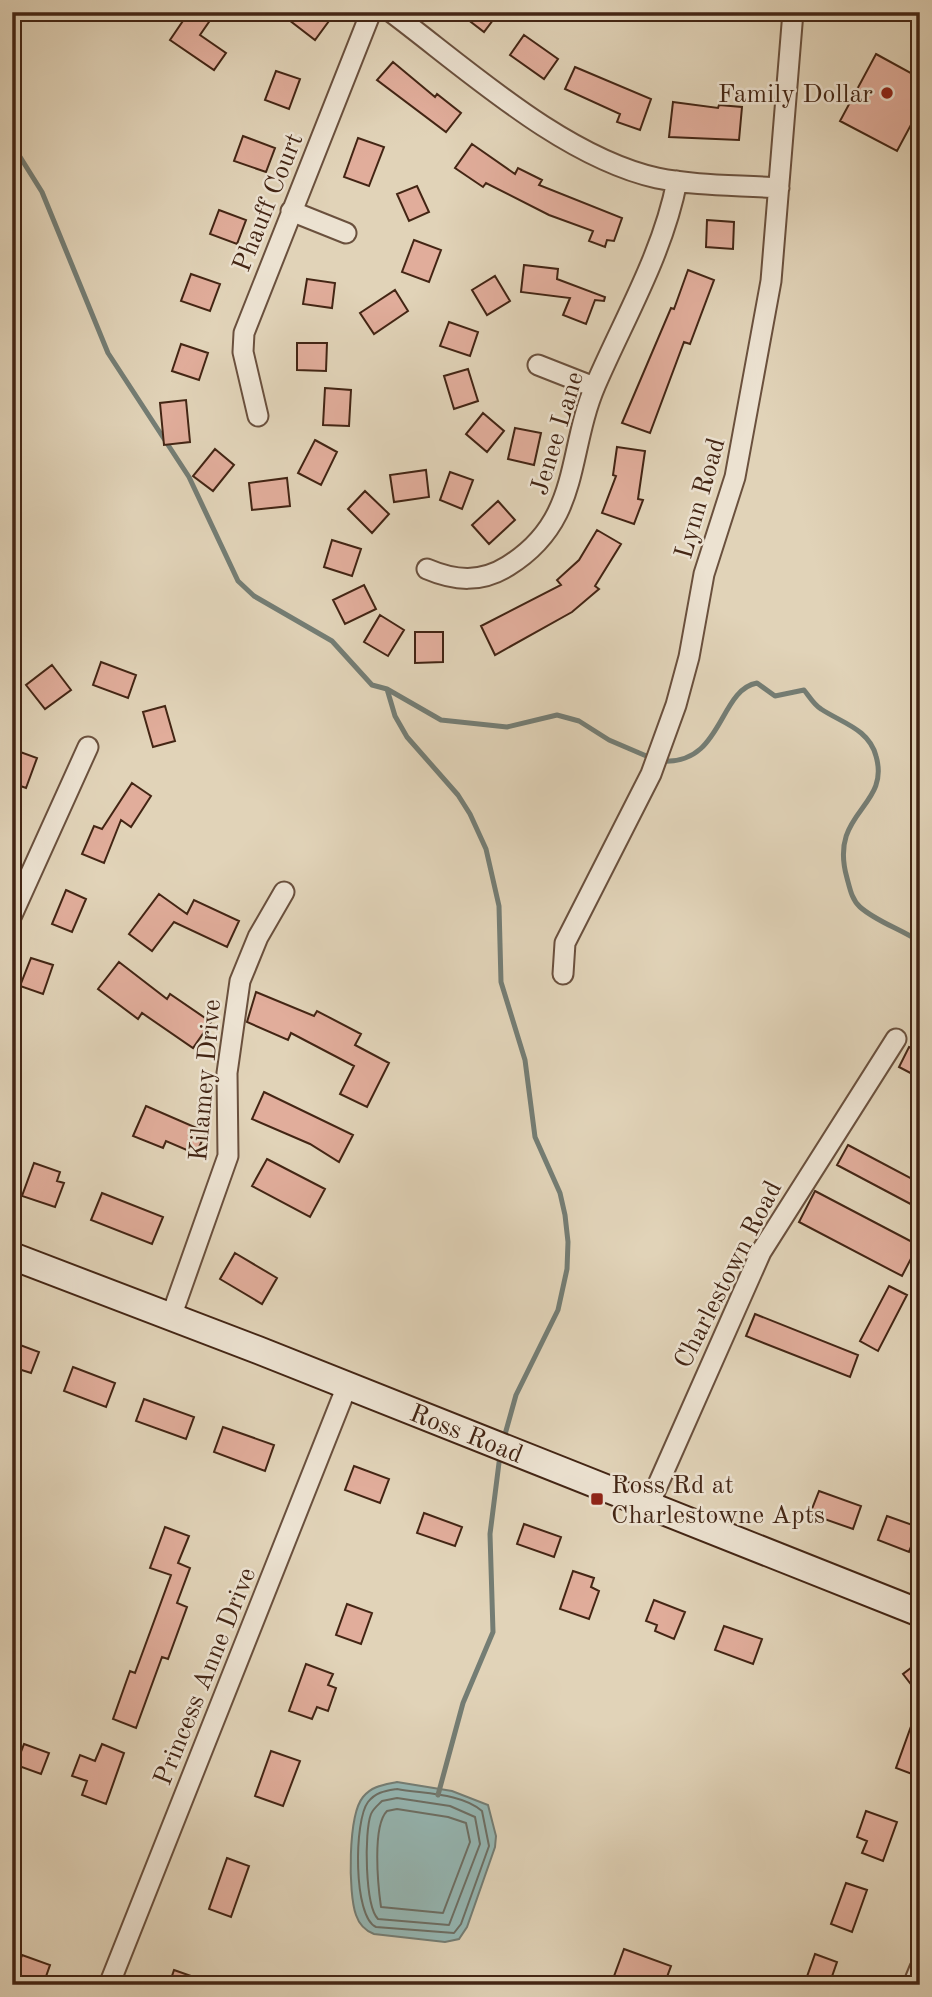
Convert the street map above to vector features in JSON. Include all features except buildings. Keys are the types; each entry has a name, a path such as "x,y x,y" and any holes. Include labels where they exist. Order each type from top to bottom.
{"street":[{"name":"Phauff Court","path":"258,416 243,352 244,333 371,12"},
{"path":"391,12 571,145 634,171 677,181 779,188"},
{"name":"Lynn Road","path":"563,974 565,943 651,774 680,693 704,574 735,477 769,292 793,12"},
{"name":"Jenee Lane","path":"427,569 444,577 481,579 511,564 537,544 562,506 572,481 584,420 594,387 666,231 677,181"},
{"path":"291,211 346,233"},
{"path":"538,365 594,387"},
{"path":"12,915 88,747"},
{"name":"Kilamey Drive","path":"171,1317 228,1156 227,1073 240,981 258,937 284,892"},
{"name":"Charlestown Road","path":"648,1507 761,1252 896,1039"},
{"name":"Ross Road","path":"12,1256 920,1613"},
{"name":"Princess Anne Drive","path":"109,1985 346,1386"},
{"path":"913,1985 920,1968"}],"water":[{"path":"397,1782 452,1791 488,1805 496,1836 495,1847 467,1927 459,1939 445,1942 374,1934 363,1927 356,1915 351,1854 358,1806 370,1790"}],"waterway":[{"path":"12,144 42,192 108,353 189,477 238,581 254,596 332,641 372,685 387,689 441,720 507,727 557,715 579,721 609,740 651,758"},
{"path":"661,761 681,759 697,752 744,689 757,683 775,696 804,690 818,707 861,733 876,756 878,773 875,788 852,824 843,856 853,898 867,912 920,942"},
{"path":"387,689 395,716 407,737 458,795 486,849 499,906 501,982 525,1060 535,1137 560,1193 565,1215 567,1269 558,1310 516,1395 504,1438"},
{"path":"438,1795 463,1703 493,1632 490,1534 500,1455"}],"place":[{"name":"Family Dollar","path":"887,93"},
{"name":"Ross Rd at Charlestowne Apts","path":"597,1499"}]}
